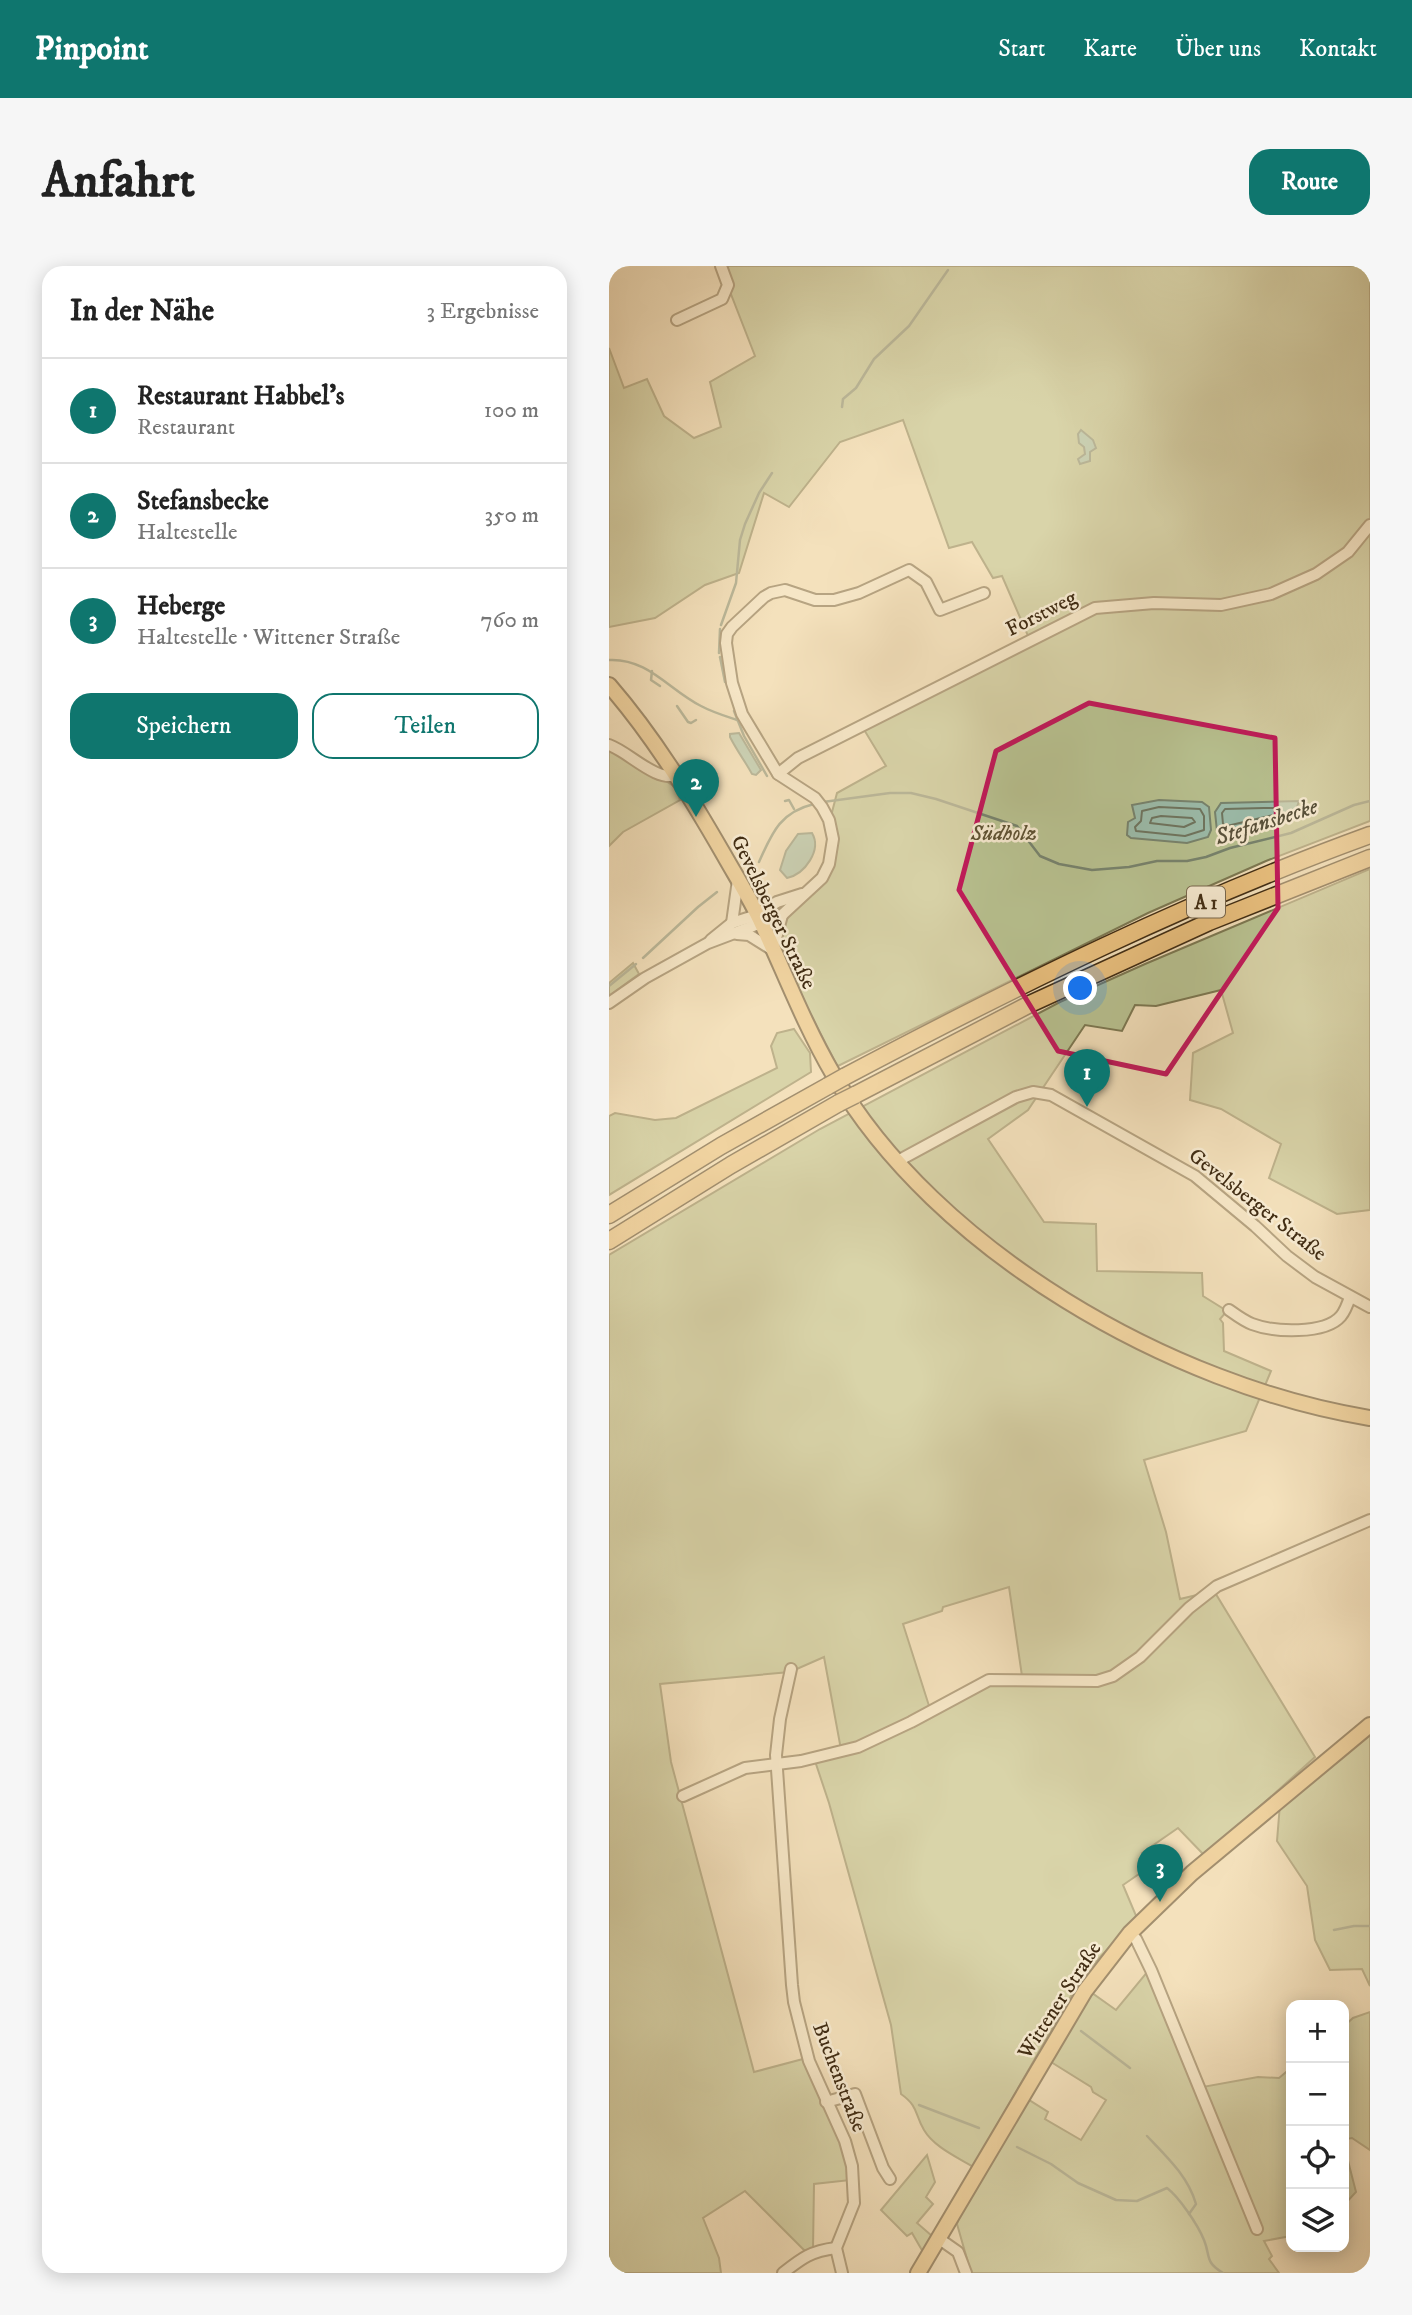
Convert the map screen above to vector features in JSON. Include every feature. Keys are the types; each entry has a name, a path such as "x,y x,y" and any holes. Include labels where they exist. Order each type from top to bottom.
{"highway":[{"name":"A 1","path":"609,1215 721,1146 967,1012 1112,943 1370,835"},
{"name":"A 1","path":"609,1241 731,1165 839,1103 1068,986 1209,922 1370,858"}],"main road":[{"name":"Gevelsberger Straße","path":"609,685 628,707 676,775 738,880 759,918 797,1006 832,1073 854,1108 896,1162 942,1209 963,1227 1083,1312 1164,1353 1229,1381 1311,1405 1370,1418"},
{"name":"Wittener Straße","path":"918,2273 1085,1991 1130,1933 1172,1890 1370,1725"}],"street":[{"path":"677,320 722,299 728,285 722,266"},
{"name":"Forstweg","path":"778,774 790,762 1095,608 1154,603 1221,605 1271,594 1316,574 1348,552 1370,525"},
{"path":"734,928 749,934 773,950 782,915 822,878 832,851 831,828 819,803 778,774 742,714 732,683 726,643 732,626 764,597 785,590 815,600 834,600 859,593 909,570 926,582 940,610 984,593"},
{"path":"609,745 625,752 660,776 676,775"},
{"path":"734,928 738,880"},
{"path":"759,918 777,902 805,893"},
{"path":"609,1003 645,978 734,928 759,918 782,915"},
{"name":"Gevelsberger Straße","path":"896,1162 1016,1097 1033,1091 1051,1095 1195,1176 1315,1277 1370,1307"},
{"path":"1229,1310 1249,1324 1261,1327 1277,1330 1309,1329 1340,1318 1350,1297"},
{"path":"683,1796 740,1769 801,1760 857,1747 911,1722 989,1680 1097,1681 1113,1676 1140,1657 1189,1608 1217,1586 1370,1520"},
{"name":"Buchenstraße","path":"791,1669 780,1719 777,1764 794,2002 809,2061 845,2141 854,2179 852,2211 836,2248"},
{"path":"1130,1933 1136,1939 1151,1970 1257,2230"},
{"path":"826,2102 855,2094 883,2168 890,2179"},
{"path":"938,2238 958,2252 966,2273"},
{"path":"783,2273 817,2250 836,2248 842,2273"}],"highlighted area":[{"path":"1089,703 1275,738 1278,908 1166,1074 1058,1051 959,890 996,751"}],"green space":[{"name":"Südholz","path":"720,266 1370,266 1370,821 1266,861 1148,913 838,1066 793,976 783,940 783,928 795,907 826,879 831,816 837,793 886,766 863,728 1029,638 1002,576 993,578 972,542 949,548 903,420 840,442 789,507 764,493 739,573 705,585 655,618 609,627 609,348 624,388 647,379 664,416 694,438 721,427 710,382 755,356"},
{"path":"609,748 625,754 675,787 680,800 623,832 609,846"},
{"path":"1370,869 1370,1210 1337,1214 1269,1178 1281,1144 1221,1109 1190,1100 1193,1053 1233,1033 1221,990 1156,1006 1135,1005 1122,1031 1085,1025 1028,1110 988,1139 1044,1222 1096,1224 1097,1271 1202,1273 1203,1296 1227,1311 1220,1319 1223,1323 1224,1351 1271,1371 1246,1431 1144,1460 1166,1532 1180,1599 1214,1591 1315,1757 1205,1856 1178,1828 1142,1853 1152,1865 1123,1885 1137,1918 1083,1975 986,2144 996,2153 1029,2100 1048,2112 1045,2119 1081,2140 1106,2100 1093,2092 1091,2087 1051,2062 1092,1993 1116,2010 1148,1971 1203,2087 1258,2077 1279,2078 1286,2072 1286,2237 1264,2241 1272,2256 1269,2259 1279,2273 971,2273 957,2224 973,2167 946,2151 928,2136 914,2107 901,2094 891,2025 815,1761 842,1755 824,1657 790,1672 660,1684 671,1762 754,2072 803,2059 842,2146 851,2180 814,2184 813,2249 806,2252 745,2191 703,2218 719,2258 721,2273 609,2273 609,1255 820,1129 1060,1002","holes":["1009,1587 1022,1676 990,1682 930,1709 903,1624 942,1611 943,1607"]},
{"path":"633,963 639,974 609,996 609,983"},
{"path":"794,1029 810,1053 811,1072 609,1195 609,1116 615,1113 655,1120 676,1118 777,1068 771,1046 777,1033"},
{"path":"1370,1728 1370,1986 1362,1969 1330,1970 1315,1940 1307,1886 1277,1841 1280,1804"},
{"path":"1370,2012 1370,2150 1349,2138 1349,2022"},
{"path":"927,2155 935,2182 926,2197 933,2204 917,2223 932,2236 923,2252 912,2233 907,2236 881,2210"},
{"path":"1349,2165 1356,2192 1349,2200"}],"water":[{"path":"1081,430 1093,440 1096,448 1090,452 1090,461 1080,464 1078,459 1085,454 1084,447 1079,443 1078,434"},
{"path":"739,733 761,770 756,775 752,774 730,737 730,734"},
{"path":"1159,800 1202,802 1209,807 1211,830 1208,837 1187,843 1131,838 1127,835 1128,822 1135,818 1132,805"},
{"path":"1299,801 1293,819 1220,834 1217,831 1215,812 1221,803"},
{"path":"812,833 815,847 810,860 800,872 787,878 780,870 786,851 798,834"}],"waterway":[{"path":"842,407 843,399 856,388 874,359 909,326 948,270"},
{"path":"721,625 736,583 740,540 745,524 759,493 772,473"},
{"path":"719,653 720,629"},
{"path":"720,657 725,682"},
{"path":"609,660 623,661 647,669 701,706 737,720"},
{"path":"652,671 651,680 660,686"},
{"path":"677,706 688,722 696,720"},
{"path":"734,711 744,736 767,776"},
{"name":"Stefansbecke","path":"823,802 890,793 911,793 936,799 1017,826 1040,856 1059,864 1092,870 1206,857 1230,848 1291,833 1354,805 1370,801"},
{"path":"785,801 789,800 794,809"},
{"name":"Stefansbecke","path":"759,862 773,833 785,818 814,804"},
{"name":"Stefansbecke","path":"643,958 717,892"},
{"name":"Stefansbecke","path":"609,986 636,964"},
{"path":"1334,1930 1370,1926"},
{"path":"1081,2031 1130,2068"},
{"path":"919,2105 979,2128"},
{"path":"1147,2136 1188,2184 1196,2204 1189,2214"},
{"path":"1017,2147 1051,2164 1078,2183 1116,2200 1137,2201 1167,2188 1193,2219 1204,2240 1210,2262 1223,2273"}],"place":[{"name":"Stefansbecke","path":"696,817"},
{"name":"Restaurant Habbel's","path":"1087,1107"},
{"name":"Heberge","path":"1160,1902"}]}
